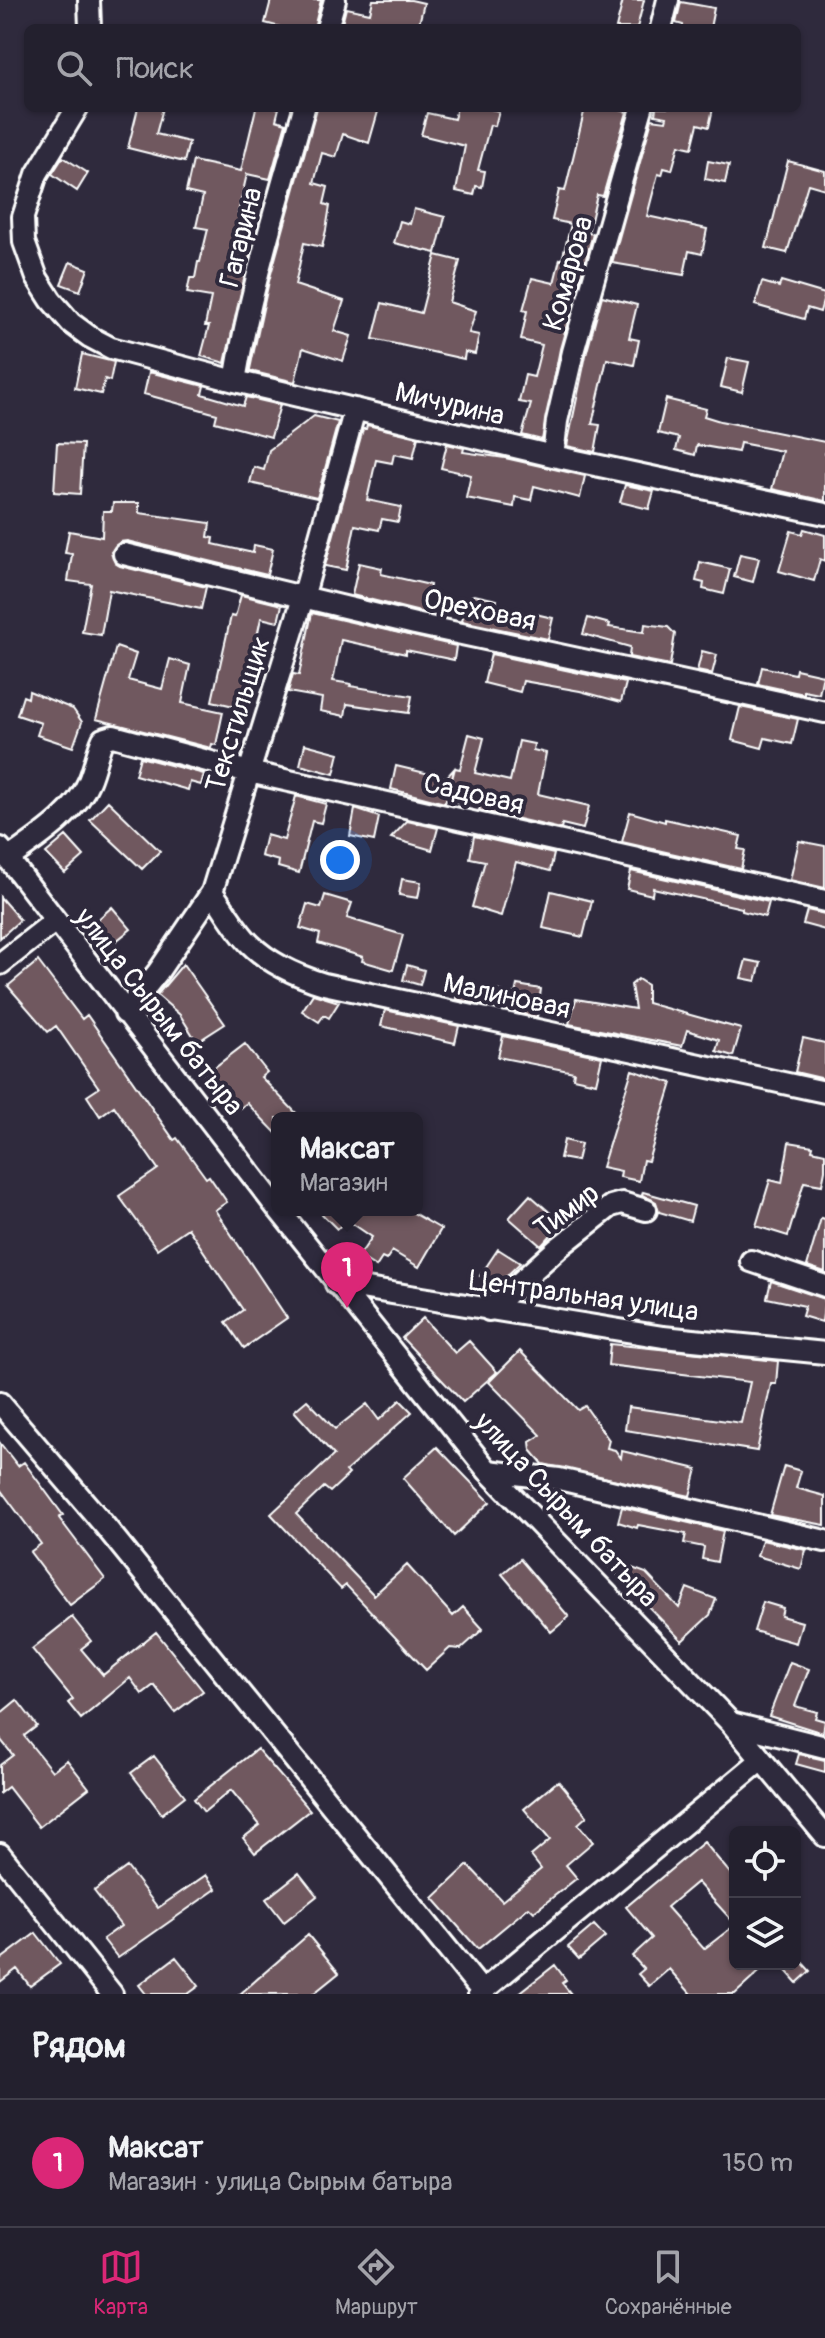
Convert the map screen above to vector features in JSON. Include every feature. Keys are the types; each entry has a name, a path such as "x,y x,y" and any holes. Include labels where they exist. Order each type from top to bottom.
{"street":[{"path":"89,0 90,24"},
{"path":"328,24 335,0"},
{"path":"662,24 668,0"},
{"name":"Мичурина","path":"75,112 37,174 23,217 24,242 33,269 51,300 71,323 111,348 235,381 553,456 825,514"},
{"name":"Гагарина","path":"235,381 240,350 303,112"},
{"name":"Комарова","path":"553,456 557,421 573,352 641,112"},
{"name":"Текстильщик","path":"125,1013 158,972 212,892 303,598 355,409"},
{"name":"Ореховая","path":"124,554 303,598 825,712"},
{"name":"Садовая","path":"4,853 43,834 74,805 89,783 103,739 113,736 249,772 825,901"},
{"name":"улица Сырым батыра","path":"4,853 271,1200"},
{"name":"Малиновая","path":"212,892 250,944 281,967 301,977 825,1092"},
{"path":"0,964 55,921"},
{"name":"Тимир","path":"489,1310 558,1248 611,1206 622,1203 646,1210"},
{"name":"улица Сырым батыра","path":"283,1216 488,1471 731,1723 825,1836"},
{"path":"751,1261 825,1286"},
{"name":"Центральная улица","path":"336,1284 663,1337 825,1353"},
{"path":"0,1403 105,1526 481,1993 760,1761"},
{"path":"488,1471 559,1479 825,1541"},
{"path":"731,1723 825,1747"},
{"path":"0,1854 112,1994"}],"building":[{"path":"271,0 321,0 315,24 265,23"},
{"path":"373,0 424,3 419,24 342,24 346,8 370,13"},
{"path":"623,0 644,0 638,24 617,24"},
{"path":"681,2 714,8 711,24 676,23"},
{"path":"137,112 162,112 156,134 189,142 184,162 128,148"},
{"path":"255,112 278,112 276,120 286,123 270,179 247,174 238,213 245,215 241,238 253,242 225,363 201,356 209,326 205,326 211,297 187,293 190,278 195,278 208,229 196,227 203,196 186,192 193,161 241,171"},
{"path":"316,112 378,112 369,143 343,134 336,157 322,153 314,183 328,187 324,204 330,206 326,230 322,247 304,243 295,285 344,301 334,331 351,336 343,361 303,348 295,382 250,371 269,281"},
{"path":"456,112 499,112 495,126 490,125 478,170 485,171 482,187 476,186 474,195 456,191 465,146 421,135 427,113 454,119"},
{"path":"584,112 627,112 603,196 597,195 588,233 593,234 560,349 542,440 522,435 531,404 519,402 525,375 534,377 542,345 521,340 527,311 523,310 532,278 554,283 571,224 552,220 559,190 565,191"},
{"path":"655,112 712,112 709,127 698,124 692,148 679,145 672,170 664,168 662,175 658,174 647,216 707,229 702,254 689,251 684,275 612,263 652,119 666,121 667,117 655,115"},
{"path":"63,157 88,173 77,191 52,174"},
{"path":"708,161 729,165 725,183 705,179"},
{"path":"788,161 825,171 825,189 808,184 787,253 766,248"},
{"path":"414,209 445,217 436,253 394,243 400,221 410,224"},
{"path":"436,255 460,261 449,302 476,311 469,333 479,335 475,354 465,352 464,359 373,339 382,303 421,313"},
{"path":"70,262 88,269 80,291 61,284"},
{"path":"781,281 825,294 820,312 807,308 804,319 755,305 762,282 779,287"},
{"path":"602,296 637,305 629,338 639,340 634,365 607,359 592,424 600,425 595,452 567,446"},
{"path":"82,354 114,362 110,381 105,379 101,394 75,388"},
{"path":"728,358 749,362 742,392 721,387"},
{"path":"149,372 204,386 202,394 243,406 246,397 280,405 271,437 215,422 217,414 144,394"},
{"path":"666,399 706,409 704,416 720,421 825,442 825,501 772,489 782,451 740,443 738,452 697,445 695,455 676,450 679,438 658,433"},
{"path":"314,416 338,422 317,498 250,483 254,467 264,470 269,450"},
{"path":"367,425 418,437 413,458 394,454 392,463 376,460 367,500 401,507 398,522 382,519 379,530 355,525 346,570 325,566 363,429"},
{"path":"57,443 83,444 80,494 54,492"},
{"path":"447,444 464,448 463,452 585,476 580,498 534,486 531,500 515,497 514,507 466,498 471,475 441,468"},
{"path":"625,485 654,491 649,509 620,502"},
{"path":"113,503 139,503 139,513 210,523 208,537 214,538 213,544 253,553 254,545 273,549 267,575 127,541 120,542 111,552 115,563 120,566 206,587 201,609 109,590 101,635 82,632 91,584 68,581 72,554 65,553 69,531 102,537 103,511 112,511"},
{"path":"804,529 825,535 825,561 820,559 814,581 779,571 791,531 802,534"},
{"path":"740,554 759,558 753,582 734,577"},
{"path":"700,562 730,569 724,594 703,589 704,583 696,581"},
{"path":"359,563 382,568 381,574 430,585 424,613 352,595"},
{"path":"241,595 282,605 278,622 261,618 248,679 254,681 247,709 212,701 231,616 235,617"},
{"path":"474,595 497,600 494,616 528,624 531,613 553,618 548,639 462,621 467,598"},
{"path":"312,613 456,646 454,660 406,650 406,654 341,640 333,681 412,696 409,713 347,704 345,716 320,711 322,698 288,692 293,674 299,675"},
{"path":"588,618 610,624 609,627 644,632 645,624 668,627 675,634 670,665 629,657 630,647 583,634"},
{"path":"116,647 136,654 128,680 162,689 170,659 190,665 182,703 223,712 216,745 212,744 211,748 96,719"},
{"path":"702,651 717,655 712,674 697,671"},
{"path":"491,654 626,683 621,702 523,681 520,692 484,683"},
{"path":"762,667 795,674 796,669 823,675 819,694 804,691 804,694 758,684"},
{"path":"29,691 73,709 82,722 73,747 37,735 41,723 17,715 23,696 28,698"},
{"path":"740,707 798,719 792,744 765,738 762,748 732,740"},
{"path":"469,734 484,738 475,773 510,781 519,741 534,744 533,750 546,753 538,794 589,806 583,829 562,824 561,829 446,799 445,803 391,789 396,766 446,778 454,769 452,779 455,768 460,769"},
{"path":"305,744 339,753 334,774 300,765"},
{"path":"140,757 204,774 201,785 190,782 188,790 135,775"},
{"path":"296,796 326,804 321,823 312,821 299,873 278,867 279,861 261,856 266,835 284,840"},
{"path":"108,801 160,851 142,869 90,820"},
{"path":"355,809 379,817 374,841 350,836"},
{"path":"630,812 741,836 738,849 745,850 741,869 622,842"},
{"path":"407,821 438,828 432,850 391,838"},
{"path":"66,836 84,856 65,873 46,853"},
{"path":"474,836 554,854 550,871 516,862 501,916 472,907 485,861 470,858"},
{"path":"799,841 825,846 825,888 790,880"},
{"path":"631,871 769,902 765,917 742,911 742,908 653,888 652,895 627,889"},
{"path":"402,879 421,882 418,898 399,895"},
{"path":"551,891 592,901 583,937 543,928"},
{"path":"325,895 352,903 347,918 403,935 393,970 318,943 320,934 300,928 307,904 321,908"},
{"path":"0,897 20,920 0,938"},
{"path":"112,907 131,929 106,949 88,928"},
{"path":"807,910 825,914 825,930 803,924"},
{"path":"746,960 761,963 756,981 741,978"},
{"path":"38,961 82,1019 87,1015 174,1140 177,1138 227,1202 215,1210 287,1318 244,1348 226,1322 243,1310 188,1228 157,1249 119,1196 158,1169 114,1106 100,1116 87,1096 99,1088 56,1026 48,1032 8,986"},
{"path":"183,964 225,1024 197,1042 180,1015 157,995"},
{"path":"407,965 424,970 420,985 403,980"},
{"path":"638,979 647,985 647,1003 741,1029 733,1056 716,1051 719,1040 687,1030 682,1046 569,1024 576,999 635,1009 631,985"},
{"path":"459,983 515,994 517,985 541,989 537,1017 456,999"},
{"path":"313,994 339,1002 329,1018 324,1015 319,1022 302,1011"},
{"path":"385,1010 459,1026 455,1043 381,1026"},
{"path":"503,1036 602,1057 596,1083 573,1078 574,1072 498,1057"},
{"path":"803,1038 825,1043 825,1079 795,1072"},
{"path":"245,1044 267,1072 261,1077 295,1112 271,1112 271,1128 247,1103 232,1114 202,1077"},
{"path":"632,1070 672,1083 648,1161 643,1160 639,1181 620,1177 621,1171 602,1167"},
{"path":"564,1140 581,1144 577,1161 560,1158"},
{"path":"789,1142 813,1146 812,1150 825,1153 825,1170 822,1185 804,1182 788,1236 756,1226 770,1180 782,1183"},
{"path":"643,1192 694,1206 690,1221 659,1212 656,1202 642,1195"},
{"path":"530,1195 562,1223 541,1246 509,1218"},
{"path":"324,1216 418,1216 441,1229 419,1267 392,1251 376,1267 359,1256 372,1237 347,1220 337,1229"},
{"path":"821,1218 825,1219 825,1272 807,1266"},
{"path":"498,1249 520,1263 496,1286 480,1276"},
{"path":"771,1281 825,1299 822,1322 802,1316 805,1306 767,1298"},
{"path":"423,1318 455,1353 469,1341 497,1372 463,1402 402,1338"},
{"path":"610,1344 778,1361 776,1384 771,1384 757,1451 625,1430 628,1407 741,1423 750,1382 608,1365"},
{"path":"520,1351 578,1410 585,1406 609,1440 607,1448 615,1450 621,1458 622,1451 697,1469 690,1496 543,1464 531,1450 530,1442 541,1435 489,1382"},
{"path":"307,1400 335,1429 367,1404 379,1420 400,1400 412,1412 346,1471 349,1474 330,1492 324,1487 296,1514 374,1595 407,1565 453,1616 463,1607 483,1629 461,1649 450,1648 426,1670 346,1585 341,1589 271,1514 334,1455 294,1411"},
{"path":"0,1443 18,1466 24,1462 63,1515 59,1518 105,1579 70,1605 30,1552 41,1544 0,1489"},
{"path":"437,1447 490,1502 454,1536 403,1478"},
{"path":"784,1466 801,1471 796,1488 825,1496 825,1525 770,1515"},
{"path":"622,1507 723,1531 717,1562 702,1559 704,1547 684,1543 686,1534 638,1525 637,1528 618,1522"},
{"path":"762,1540 806,1550 801,1569 757,1556"},
{"path":"599,1556 646,1573 679,1608 687,1588 716,1599 710,1615 682,1641"},
{"path":"520,1559 569,1617 551,1632 502,1574"},
{"path":"763,1602 783,1608 781,1616 802,1622 796,1643 754,1631"},
{"path":"72,1617 91,1641 81,1649 103,1675 156,1632 203,1691 175,1712 154,1685 142,1694 130,1678 81,1719 68,1703 73,1699 32,1649"},
{"path":"790,1662 809,1669 795,1706 817,1712 815,1718 825,1721 823,1733 769,1716"},
{"path":"17,1700 37,1726 24,1736 52,1771 67,1760 89,1788 39,1827 8,1787 0,1793 0,1765 13,1755 0,1739 0,1714"},
{"path":"257,1749 310,1810 255,1853 243,1838 260,1825 231,1790 204,1812 194,1799"},
{"path":"799,1754 825,1760 825,1772 796,1764"},
{"path":"154,1756 185,1796 162,1814 131,1773"},
{"path":"558,1781 587,1816 578,1824 593,1842 566,1865 577,1878 534,1912 529,1907 478,1949 433,1898 468,1865 502,1901 541,1869 531,1856 550,1840 524,1809"},
{"path":"704,1842 729,1872 729,1917 697,1882 667,1907 704,1949 729,1930 729,1970 761,1970 735,1994 691,1994 669,1969 649,1986 638,1974 644,1969 632,1956 652,1938 626,1907"},
{"path":"127,1867 158,1908 206,1875 216,1889 118,1958 103,1939 121,1926 94,1891"},
{"path":"299,1873 317,1896 284,1922 266,1899"},
{"path":"594,1925 605,1937 579,1959 568,1947"},
{"path":"36,1933 60,1964 30,1986 17,1969 0,1982 0,1960"},
{"path":"308,1935 339,1973 313,1994 240,1994"},
{"path":"176,1957 199,1986 188,1994 146,1994 139,1985"},
{"path":"801,1961 810,1971 797,1983 785,1970 801,1970"},
{"path":"555,1965 566,1980 562,1983 571,1994 518,1994"}],"place":[{"name":"Максат","path":"347,1308"}]}
